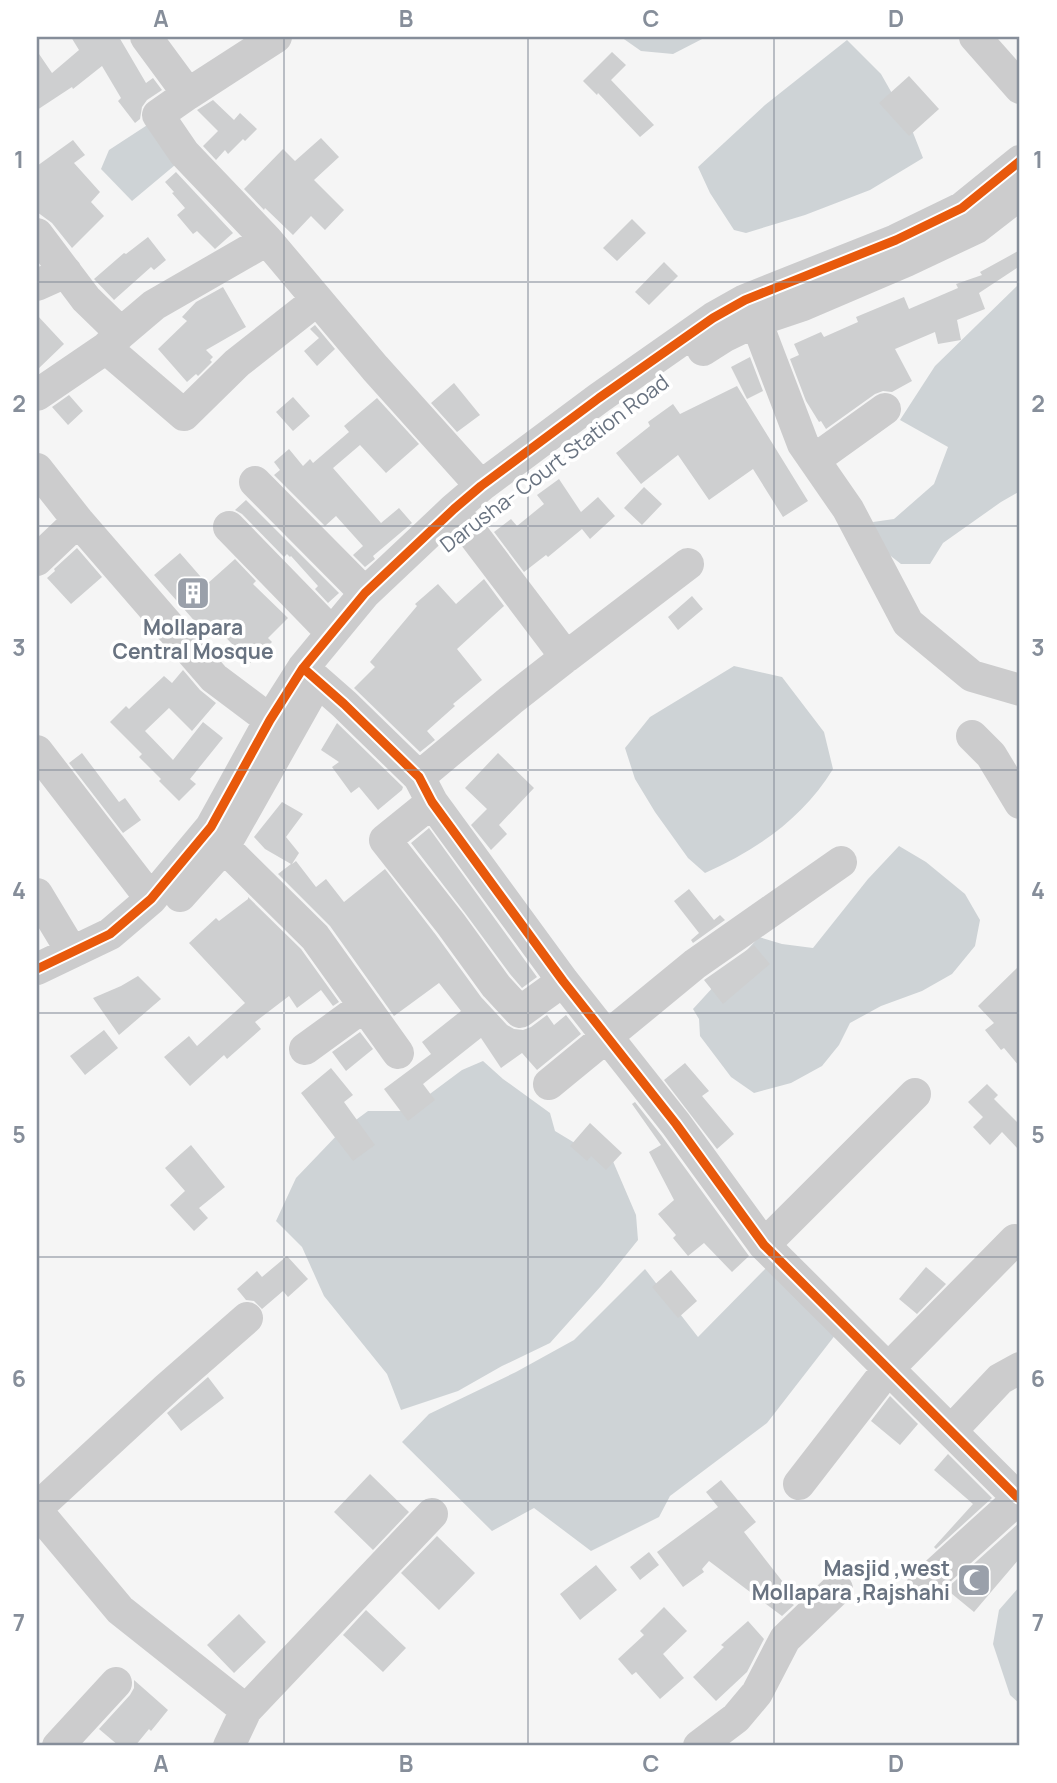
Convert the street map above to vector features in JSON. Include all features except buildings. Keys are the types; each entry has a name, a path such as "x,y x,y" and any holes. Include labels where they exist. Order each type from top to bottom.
{"street":[{"path":"146,37 188,94"},
{"path":"276,37 158,115 184,153 267,240 375,368 481,486"},
{"path":"975,37 1020,88"},
{"name":"Darusha- Court Station Road","path":"37,968 110,934 151,899 211,827 280,725 332,633 365,593 481,486 713,318 745,300 896,240 962,208 1020,161"},
{"name":"Darusha- Court Station Road","path":"311,674 466,525 622,407 725,336 906,261 976,228 1020,194"},
{"path":"37,234 86,299 113,341 184,415 237,363 317,300"},
{"path":"37,395 113,341 153,305 267,240"},
{"path":"37,285 66,272"},
{"path":"756,321 803,444 848,509 908,623 972,676 1020,691"},
{"path":"814,460 885,409"},
{"path":"37,469 74,516 214,678 280,725"},
{"path":"255,482 365,593"},
{"path":"37,535 74,516"},
{"path":"37,560 74,516"},
{"path":"466,525 566,657"},
{"path":"229,527 332,633"},
{"path":"563,981 520,1012 496,986 451,923 385,840 425,790 511,700 688,564"},
{"path":"311,674 344,704 425,790 563,981 676,1124 764,1245 1019,1497 922,1586"},
{"name":"Darusha- Court Station Road","path":"37,992 120,949 166,912 225,846 280,725"},
{"path":"972,736 991,755 1020,803"},
{"path":"37,751 151,899"},
{"path":"225,846 315,937 398,1053"},
{"path":"549,1084 695,964 841,862"},
{"path":"37,894 72,953"},
{"path":"305,1049 364,1006"},
{"path":"764,1245 915,1094"},
{"path":"799,1484 888,1369 1015,1240"},
{"path":"246,1710 120,1610 37,1509 247,1318"},
{"path":"951,1431 1000,1379 1020,1368"},
{"path":"229,1746 246,1710 432,1514"},
{"path":"699,1746 736,1718 757,1693 785,1639 837,1589"},
{"path":"58,1746 116,1684"}],"shaded area":[{"path":"621,37 706,37 673,54 641,51"},
{"path":"847,40 881,74 910,125 923,158 870,190 805,215 746,233 734,230 710,193 698,167 765,105"},
{"path":"155,120 181,160 132,201 101,169 109,150"},
{"path":"1020,283 1020,491 943,543 930,564 901,564 878,546 873,522 894,519 934,484 948,447 900,420 935,366"},
{"path":"734,666 782,677 824,732 833,769 808,803 777,831 743,854 705,873 688,858 655,812 635,779 625,748 650,717"},
{"path":"899,846 926,862 965,894 980,920 975,946 952,974 922,991 881,1006 850,1023 839,1045 822,1066 791,1083 754,1093 731,1077 700,1036 699,1019 693,1009 759,937 782,944 813,948 868,879"},
{"path":"483,1061 550,1113 555,1131 588,1151 609,1152 636,1215 638,1240 550,1343 458,1391 401,1410 387,1374 324,1296 302,1247 276,1221 296,1178 341,1131 368,1111 407,1111 462,1070"},
{"path":"768,1266 836,1334 767,1423 670,1496 659,1517 591,1551 534,1508 492,1531 402,1442 429,1414 516,1372 574,1340 645,1269 698,1337"},
{"path":"1020,1586 1020,1704 1010,1695 993,1644 999,1610"}],"cycle path":[{"path":"37,969 110,934 151,899 211,827 270,720 303,668 365,593 481,486 713,318 745,300 896,240 962,208 1020,161"},
{"path":"303,668 419,777 432,802 563,981 676,1124 764,1245 1018,1498"}],"place":[{"name":"Mollapara Central Mosque","path":"193,593"},
{"name":"Masjid ,west Mollapara ,Rajshahi","path":"974,1580"}]}
